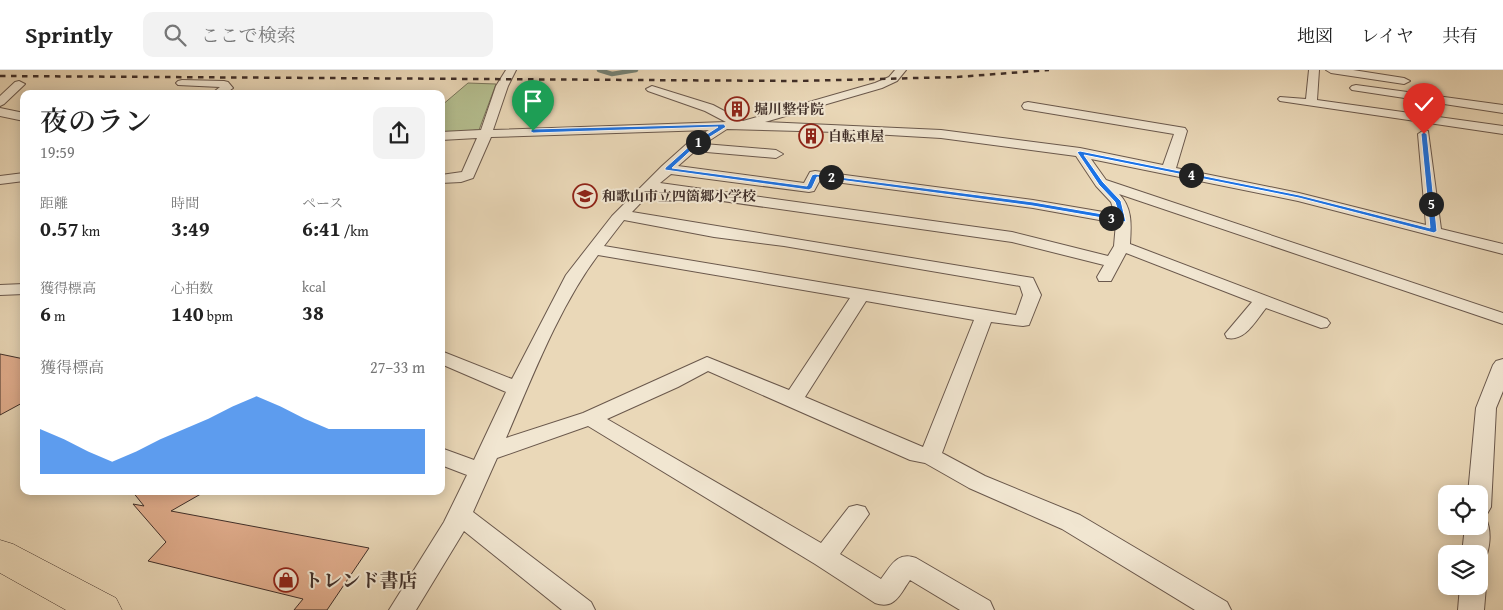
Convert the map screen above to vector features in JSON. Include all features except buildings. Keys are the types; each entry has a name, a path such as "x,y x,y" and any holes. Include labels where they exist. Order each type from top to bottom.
{"highway":[{"path":"0,555 102,610"}],"street":[{"path":"445,179 461,178 468,175 486,134 502,86 511,70"},
{"path":"402,610 454,527 517,390 574,275 621,215 649,186 692,147 733,125 878,86 893,79 901,70"},
{"path":"1312,103 1314,70"},
{"path":"1331,70 1379,74 1404,81"},
{"path":"182,83 224,84 227,88 224,90"},
{"path":"0,102 19,84"},
{"path":"1356,88 1503,108"},
{"path":"652,89 709,108 733,125"},
{"path":"1284,99 1503,130"},
{"path":"1028,106 1183,126 1168,170"},
{"path":"0,112 20,115"},
{"path":"445,136 579,129 733,125 941,134 1080,152 1299,196 1503,248"},
{"path":"1424,134 1434,231"},
{"path":"692,147 776,154"},
{"path":"1080,152 1101,184 1118,201 1124,220 1122,246 1105,276"},
{"path":"667,169 809,188 815,175 1033,204 1124,220"},
{"path":"0,180 20,178"},
{"path":"1101,184 1503,319"},
{"path":"649,186 1012,237 1113,262"},
{"path":"594,249 984,316 1023,321 1032,295 1027,282 784,241 714,232 621,215"},
{"path":"1122,246 1321,323"},
{"path":"1,290 20,289"},
{"path":"792,401 862,295"},
{"path":"1234,334 1263,300"},
{"path":"930,456 984,316"},
{"path":"445,359 517,390"},
{"path":"445,457 485,462 671,382 707,363 918,454 930,456 977,482 1071,522 1218,610"},
{"path":"1480,485 1486,408 1503,365"},
{"path":"590,418 824,557 884,595 907,565 981,608"},
{"path":"824,557 857,514"},
{"path":"460,515 582,610"},
{"path":"1471,610 1472,595"}],"green space":[{"path":"468,83 496,84 479,130 445,133 445,103"}],"waterway":[{"path":"599,70 612,74 636,70"}],"railway":[{"path":"0,76 798,81 957,77 1049,70"}],"place":[{"name":"堀川整骨院","path":"737,109"},
{"name":"自転車屋","path":"811,136"},
{"name":"和歌山市立四箇郷小学校","path":"585,196"},
{"name":"トレンド書店","path":"286,580"}],"route":[{"path":"533,131 724,126 695,144 667,169 809,188 815,175 1033,204 1124,220 1118,201 1101,184 1080,152 1299,196 1434,231 1424,134"}]}
